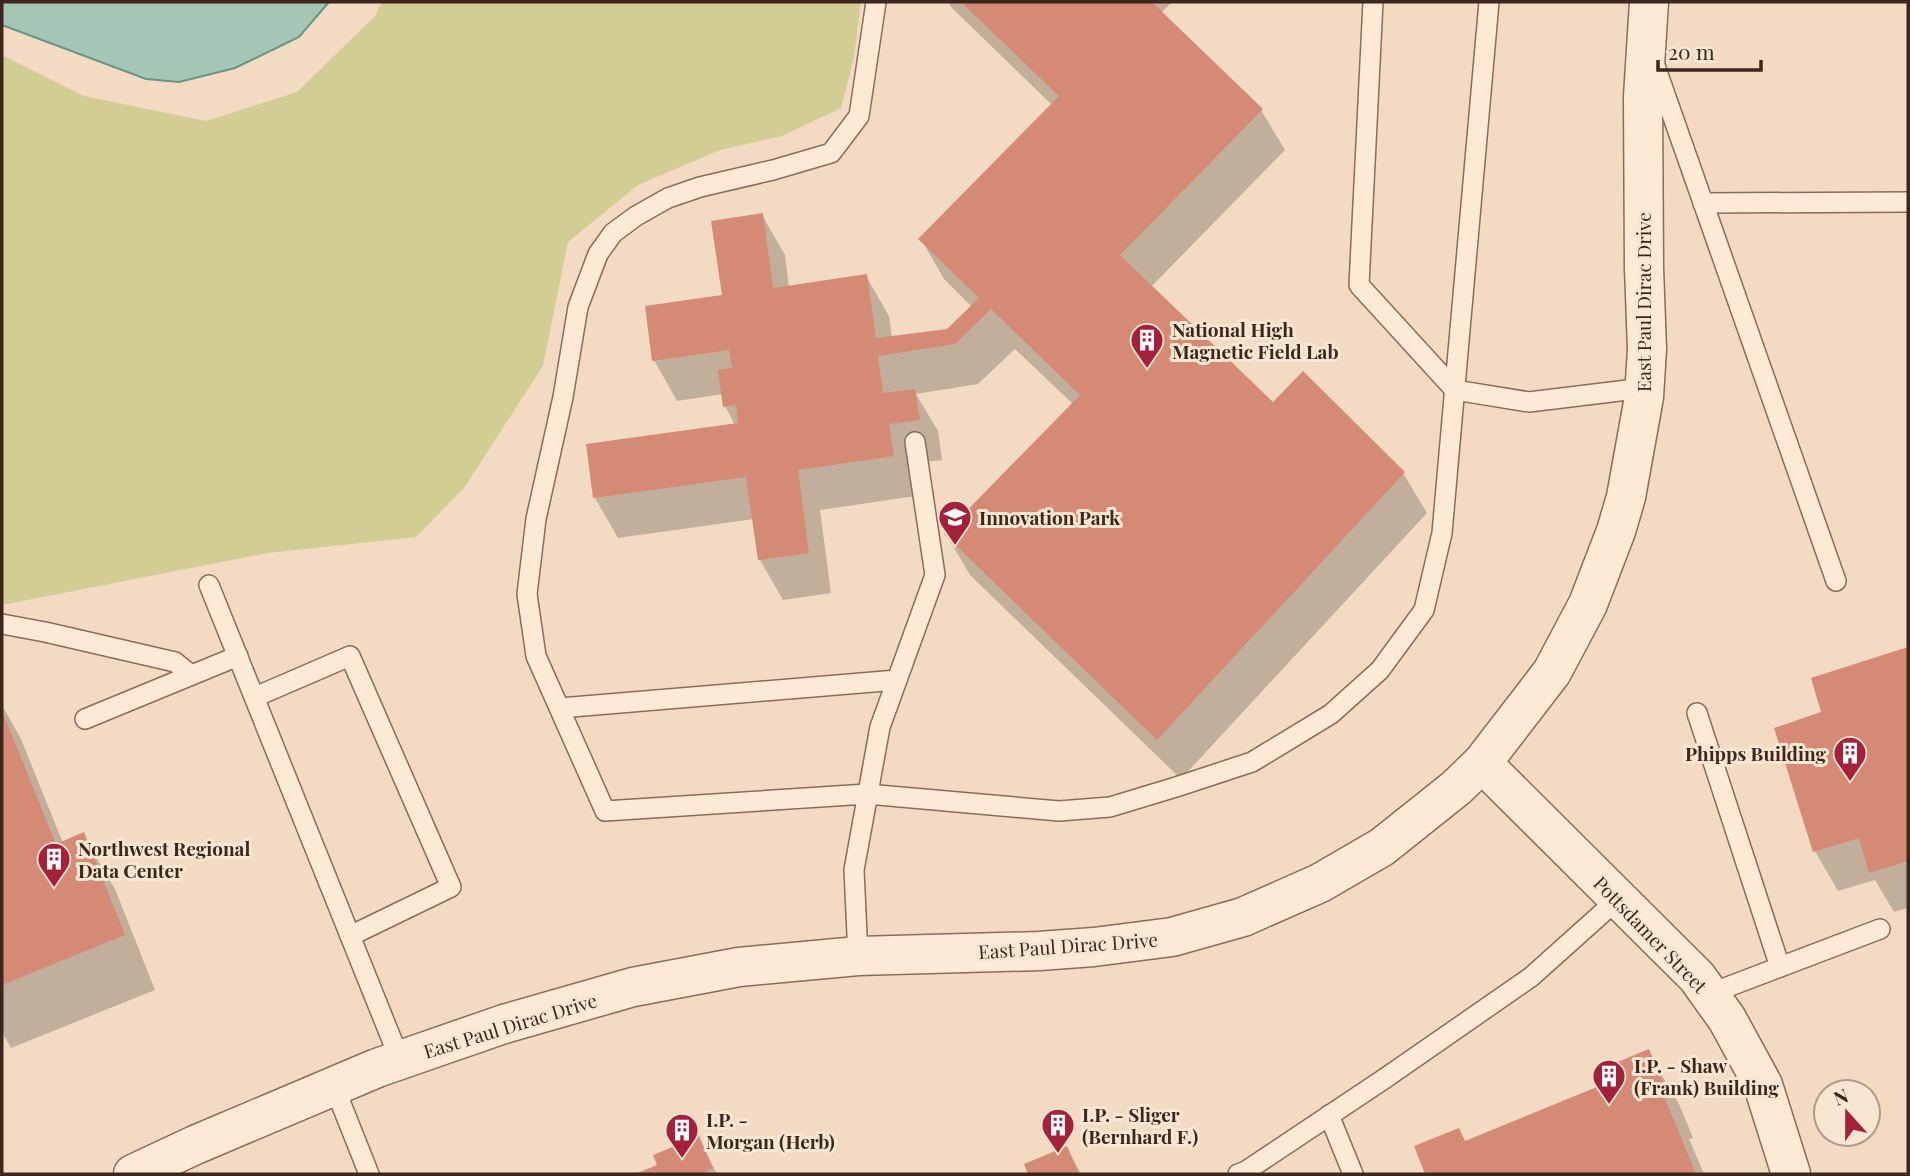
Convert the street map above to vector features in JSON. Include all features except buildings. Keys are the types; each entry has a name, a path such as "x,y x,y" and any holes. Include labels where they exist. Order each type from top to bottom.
{"street":[{"name":"East Paul Dirac Drive","path":"133,1174 195,1145 400,1060 504,1024 633,987 739,967 858,956 1039,951 1172,937 1243,918 1320,883 1382,847 1456,788 1482,763 1552,672 1588,604 1616,531 1626,497 1644,388 1647,349 1643,97 1649,2"},
{"name":"Pottsdamer Street","path":"1482,763 1697,977 1727,1019 1763,1086 1791,1174"}],"lane":[{"path":"876,2 859,116 831,153 700,187 668,198 636,216 613,233 598,254 578,307 563,397 536,519 527,594 536,656 605,811 867,794 1059,811 1110,807 1252,762 1331,714 1380,670 1424,610 1442,533 1489,2"},
{"path":"1373,2 1359,285 1455,390 1529,402 1644,388"},
{"path":"1647,43 1836,581"},
{"path":"1703,203 1908,202"},
{"path":"858,956 854,870 880,727 934,575 915,442"},
{"path":"209,585 400,1060"},
{"path":"2,624 176,662 191,675"},
{"path":"85,719 238,656"},
{"path":"255,697 350,656 452,887 351,936"},
{"path":"560,708 897,680"},
{"path":"1697,713 1780,967"},
{"path":"1238,1174 1531,977 1618,899"},
{"path":"1709,994 1880,929"},
{"path":"334,1086 369,1174"},
{"path":"1329,1115 1353,1174"}],"shaded area":[{"path":"2,2 329,2 299,37 235,68 179,82 146,79 2,25"},
{"path":"382,2 861,2 854,58 841,108 782,136 720,150 638,185 568,242 543,366 464,488 416,537 268,553 2,605 2,55 84,96 206,121 297,92 375,16"}],"place":[{"name":"National High Magnetic Field Lab","path":"1147,370"},
{"name":"Innovation Park","path":"955,547"},
{"name":"Phipps Building","path":"1850,783"},
{"name":"Northwest Regional Data Center","path":"54,889"},
{"name":"I.P. - Shaw (Frank) Building","path":"1609,1106"},
{"name":"I.P. - Sliger (Bernhard F.)","path":"1058,1155"},
{"name":"I.P. - Morgan (Herb)","path":"682,1160"}]}
